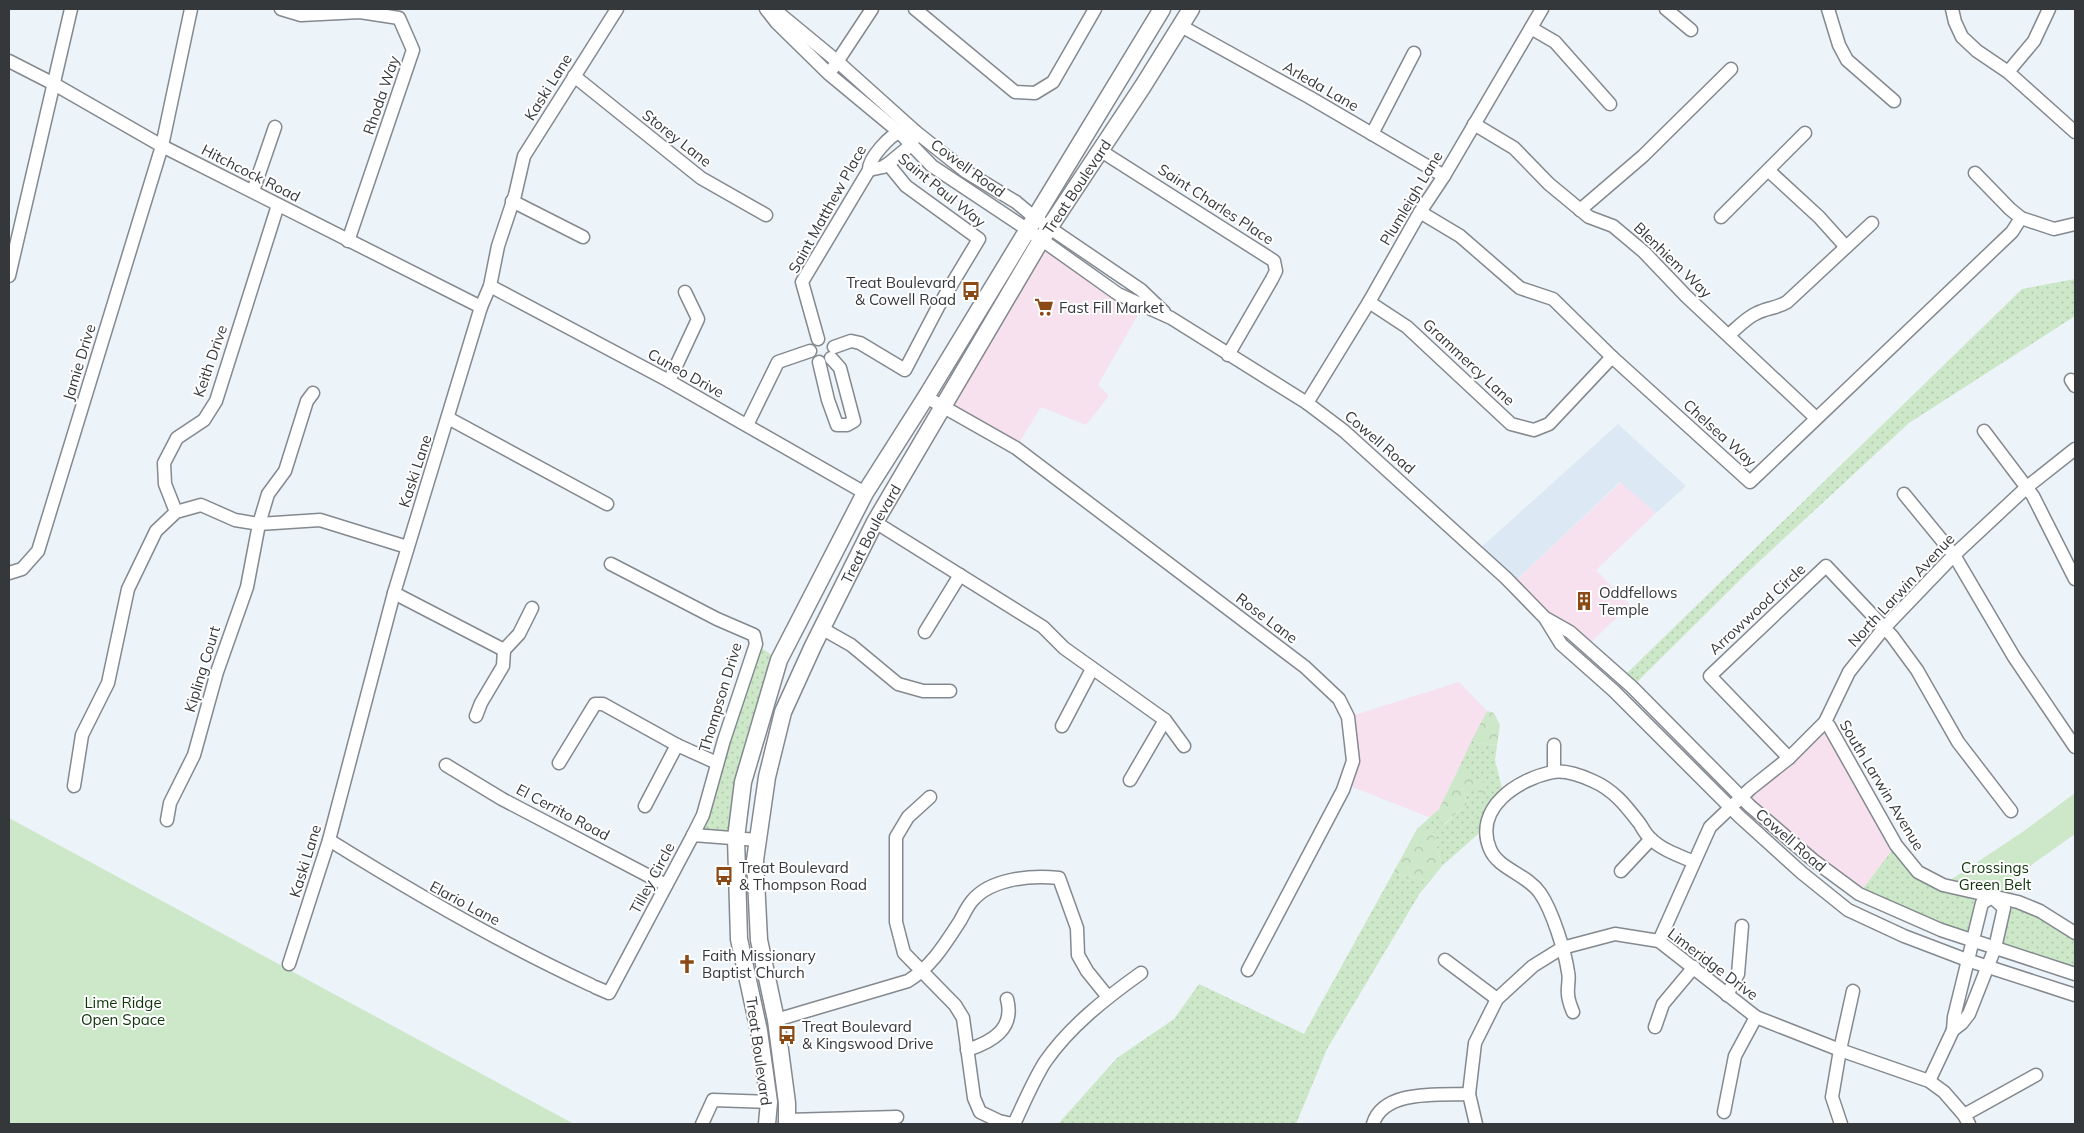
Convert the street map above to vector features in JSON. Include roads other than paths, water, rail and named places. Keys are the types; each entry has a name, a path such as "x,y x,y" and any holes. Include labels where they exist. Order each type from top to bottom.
{"main road":[{"name":"Treat Boulevard","path":"767,1124 769,1099 759,1031 739,939 736,838 743,782 779,660 865,493 1162,9"},
{"name":"Treat Boulevard","path":"787,1122 787,1103 776,1020 759,940 755,860 767,777 784,712 821,628 875,522 1045,234 1182,26 1191,9"},
{"path":"743,956 754,972 762,1007 770,1018 776,1020"},
{"path":"769,1099 775,1070 770,1025 776,1020"}],"street":[{"path":"9,276 71,9"},
{"path":"162,146 191,9"},
{"name":"Rhoda Way","path":"280,9 301,14 360,12 399,18 413,50 348,241"},
{"name":"Kaski Lane","path":"289,964 329,840 407,547 481,307 490,286 498,246 524,156 617,9"},
{"path":"829,74 872,9"},
{"path":"914,9 1016,92 1036,93 1053,82 1095,9"},
{"name":"Plumleigh Lane","path":"1307,403 1369,302 1420,212 1444,176 1542,9"},
{"path":"1666,9 1691,30"},
{"path":"1828,9 1839,45 1848,60 1894,101"},
{"path":"1952,9 1955,22 1962,36 1978,51 2008,72 2075,132"},
{"path":"2008,72 2034,41 2050,9"},
{"name":"Cowell Road","path":"768,10 782,15 916,132 965,171 1016,202 1031,224"},
{"name":"Cowell Road","path":"768,10 778,23 829,74 899,132 932,166 1141,290 1171,318 1307,403 1380,462 1506,578 1545,618 1561,644 1614,691 1730,807 1802,873 1848,910 1904,936 1967,960 2075,995"},
{"name":"Arleda Lane","path":"1182,26 1444,176"},
{"path":"1531,28 1555,42 1610,104"},
{"path":"1372,134 1414,53"},
{"name":"Hitchcock Road","path":"9,62 54,84 162,146 481,307"},
{"path":"1580,210 1643,156 1731,69"},
{"name":"Storey Lane","path":"574,76 701,178 766,215"},
{"name":"Blenhiem Way","path":"1474,124 1514,148 1550,184 1589,217 1613,226 1644,252 1686,296 1816,418"},
{"path":"253,191 275,127"},
{"path":"888,164 911,145 916,132 899,132"},
{"name":"Saint Matthew Place","path":"818,339 802,282 869,170 868,164 873,155 899,132"},
{"path":"1721,217 1805,133"},
{"name":"Jamie Drive","path":"9,573 22,569 38,551 162,146"},
{"name":"Saint Charles Place","path":"1101,150 1274,261 1276,271 1228,355"},
{"name":"Saint Paul Way","path":"828,356 851,341 860,343 906,370 938,307 979,239 906,186 888,164 883,168 869,170"},
{"path":"1769,171 1819,217 1846,247"},
{"path":"1975,173 2021,218 2054,229 2075,224"},
{"path":"512,202 582,237"},
{"name":"Keith Drive","path":"176,512 165,484 164,463 176,438 204,420 216,401 278,205"},
{"name":"Chelsea Way","path":"1420,212 1460,236 1520,288 1552,299 1612,357 1750,482 2012,232 2021,218"},
{"path":"1729,335 1744,321 1759,312 1775,309 1787,302 1872,224"},
{"name":"Cuneo Drive","path":"490,286 669,381 865,493"},
{"path":"669,381 698,319 685,292"},
{"name":"Grammercy Lane","path":"1369,302 1407,327 1511,424 1534,430 1549,424 1612,357"},
{"path":"826,338 828,356 813,358 810,351 812,343 818,339 826,338"},
{"path":"747,425 778,362 810,351"},
{"name":"Kipling Court","path":"167,820 170,803 194,755 217,672 247,587 259,524 268,494 285,471 307,401 313,393"},
{"name":"Rose Lane","path":"926,396 1016,448 1305,667 1339,699 1348,717 1353,761 1343,790 1248,970"},
{"path":"448,418 607,504"},
{"path":"1984,431 2027,487 2075,579"},
{"name":"North Larwin Avenue","path":"1659,941 1710,827 1741,797 1789,758 1824,722 1848,672 1884,628 1954,555 2027,487 2075,449"},
{"path":"1904,494 1954,555 2014,657 2075,747"},
{"path":"74,786 82,735 108,683 128,589 156,531 176,512 201,505 235,520 259,524 320,520 407,547"},
{"path":"875,522 1044,627 1064,648 1165,720 1184,746"},
{"name":"Thompson Drive","path":"611,564 717,619 754,635 756,644 717,763 703,815 693,835"},
{"name":"Arrowwood Circle","path":"1789,758 1710,676 1826,566 1884,628"},
{"path":"925,632 960,574"},
{"path":"394,593 504,650"},
{"path":"476,716 481,703 503,666 504,650 519,634 532,608"},
{"name":"Cowell Road","path":"1545,618 1570,632 1632,687 1741,797 1813,860 1859,894 1940,930 2075,974"},
{"path":"821,628 851,645 898,684 924,691 950,691"},
{"path":"1884,628 1918,670 1958,742 2011,811"},
{"path":"1062,726 1092,669"},
{"path":"559,763 595,704 603,704 678,745 717,763"},
{"path":"1130,780 1165,720"},
{"name":"South Larwin Avenue","path":"1824,722 1896,845 1918,872 1943,884 2018,902 2040,911 2075,933"},
{"path":"645,806 678,745"},
{"path":"1554,745 1554,772"},
{"name":"El Cerrito Road","path":"446,765 502,799 666,885"},
{"path":"1573,1012 1567,996 1569,973 1555,925 1540,893 1520,874 1500,864 1490,849 1486,827 1492,808 1509,791 1528,781 1554,772 1574,774 1605,787 1620,799 1651,839 1667,850 1694,862"},
{"path":"930,797 908,817 896,836 896,922 904,953 955,1005 963,1018 974,1098 980,1112 999,1121 1013,1124 1046,1062 1073,1028 1108,997 1141,973"},
{"name":"Tilley Circle","path":"609,993 693,835 758,840"},
{"path":"1620,871 1651,839"},
{"name":"Elario Lane","path":"329,840 420,897 545,964 609,993"},
{"path":"776,1020 897,985 922,972 940,953 973,900 990,887 1041,876 1059,878 1077,928 1078,955 1087,971 1108,997"},
{"path":"1929,1081 1953,1030 1954,1017 1967,960 1982,903 1992,897 2004,908 1995,948 1969,1014 1962,1024 1953,1030"},
{"path":"1727,995 1738,974 1742,926"},
{"name":"Limeridge Drive","path":"1476,1124 1469,1094 1474,1043 1497,999 1533,966 1562,948 1615,934 1659,941 1756,1017 1840,1050 1929,1081 1944,1092 1966,1120"},
{"path":"1445,960 1497,999"},
{"path":"1655,1027 1663,1004 1694,967"},
{"path":"1841,1124 1832,1097 1840,1050 1854,991"},
{"path":"967,1050 984,1045 996,1036 1008,1021 1010,1013 1008,999"},
{"path":"1724,1112 1735,1056 1756,1017"},
{"path":"1966,1120 2036,1074"},
{"path":"1373,1124 1375,1116 1392,1102 1415,1095 1469,1094"},
{"path":"702,1124 714,1100 769,1099"},
{"path":"787,1122 896,1117"}],"place":[{"name":"Treat Boulevard & Cowell Road","path":"971,291"},
{"name":"Fast Fill Market","path":"1044,307"},
{"name":"Oddfellows Temple","path":"1584,601"},
{"name":"Treat Boulevard & Thompson Road","path":"724,876"},
{"name":"Faith Missionary Baptist Church","path":"687,964"},
{"name":"Treat Boulevard & Kingswood Drive","path":"787,1035"}],"park label":[{"name":"Crossings Green Belt","path":"1995,876"},
{"name":"Lime Ridge Open Space","path":"123,1010"}]}
